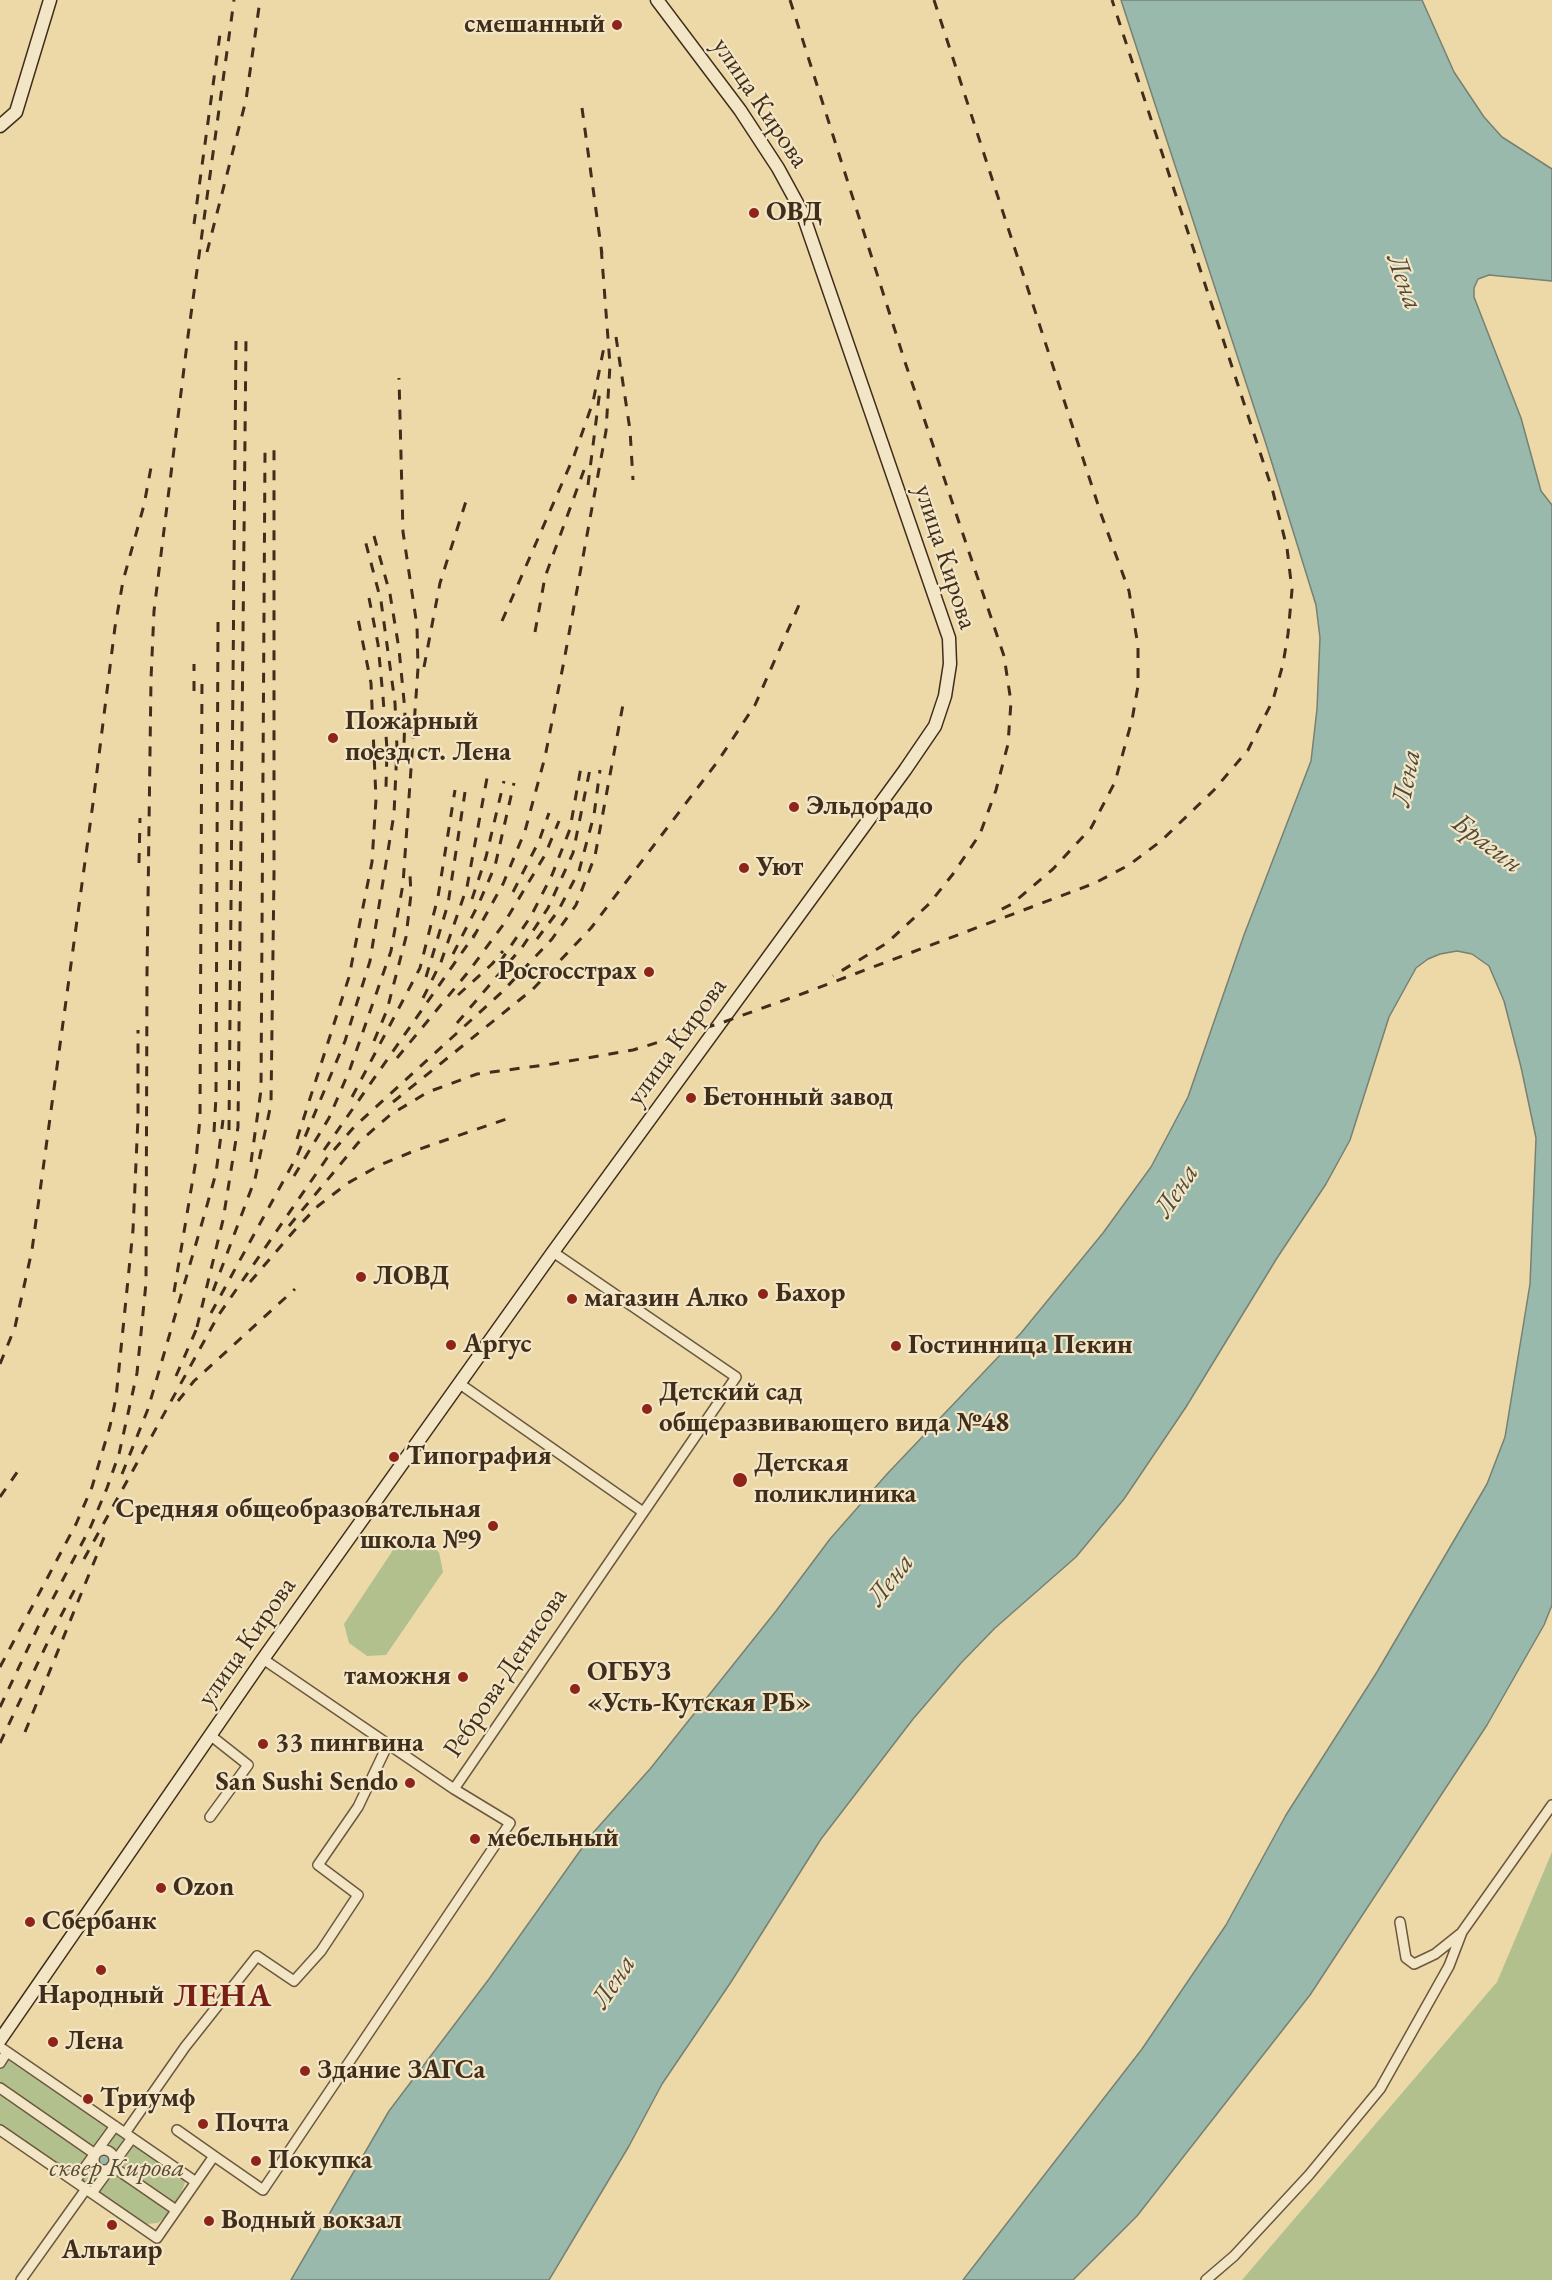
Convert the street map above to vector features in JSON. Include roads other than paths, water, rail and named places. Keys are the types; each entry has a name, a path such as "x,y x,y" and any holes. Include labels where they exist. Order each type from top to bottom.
{"main road":[{"path":"0,126 16,112 50,0"},
{"name":"улица Кирова","path":"0,2040 263,1659 553,1252 905,770 934,726 945,696 950,664 949,638 802,212 778,168 740,110 657,0"}],"street":[{"name":"Реброва-Денисова","path":"214,2156 263,2190 510,1823 454,1789 736,1377 553,1252"},
{"path":"460,1384 643,1512"},
{"path":"263,1659 454,1789"},
{"path":"210,1736 248,1765 210,1817"},
{"path":"21,2280 89,2191 112,2166 185,2047 257,1956 294,1981 321,1951 358,1896 318,1865 358,1807 388,1744"},
{"path":"1206,2280 1234,2256 1309,2175 1380,2089 1449,1966 1462,1932 1552,1804"},
{"path":"1400,1922 1406,1958 1414,1964 1435,1954 1462,1932"},
{"path":"0,2062 3,2049 196,2182"},
{"path":"0,2088 95,2154"},
{"path":"75,2181 115,2126"},
{"path":"0,2130 157,2238 214,2156 177,2130"},
{"path":"103,2149 111,2152 114,2158 112,2166 106,2170 97,2168 93,2160 95,2154 103,2149"},
{"path":"112,2166 176,2210"}],"water":[{"name":"Лена","path":"1121,0 1422,0 1454,72 1484,117 1502,137 1552,169 1552,281 1489,275 1478,279 1474,288 1474,297 1521,418 1541,491 1552,505 1552,1605 1544,1625 1487,1725 1310,1995 1137,2216 1073,2280 963,2280 1142,2049 1226,1925 1286,1815 1377,1672 1487,1484 1505,1437 1530,1284 1536,1138 1504,1001 1489,966 1472,954 1457,951 1440,954 1416,968 1389,1017 1350,1140 1326,1184 1277,1258 1186,1407 1124,1499 1076,1557 995,1628 961,1663 913,1719 821,1839 731,1982 662,2084 629,2146 549,2280 291,2280 389,2111 489,1979 592,1834 650,1769 776,1611 830,1539 887,1474 1021,1333 1103,1233 1151,1167 1188,1097 1244,935 1311,761 1317,709 1320,638 1316,605 1266,444"},
{"path":"104,2151 110,2153 112,2159 110,2165 104,2167 98,2165 96,2159 98,2153"}],"railway":[{"path":"0,1707 38,1627 91,1526 107,1488 119,1454 137,1373 146,1283 147,974 154,611 188,336 234,0"},
{"path":"207,252 246,100 260,0"},
{"path":"790,0 905,362 1004,656 1011,702 1008,744 996,790 980,834 929,904 887,943 833,976"},
{"path":"934,0 1101,514 1129,591 1138,646 1138,686 1132,720 1115,782 1091,828 1053,869 1012,904 996,912"},
{"path":"289,1226 358,1143 390,1115 428,1092 477,1074 633,1050 721,1023 1095,883 1129,865 1161,841 1214,790 1248,750 1273,700 1283,664 1292,590 1287,548 1273,492 1112,0"},
{"path":"194,224 221,27"},
{"path":"582,108 602,254"},
{"path":"473,938 503,884 525,831 545,757 564,661 606,431 610,365 601,246"},
{"path":"616,337 630,430 633,480"},
{"path":"197,1327 223,1220 238,1127 246,339"},
{"path":"229,1130 236,341"},
{"path":"502,621 574,456 593,402 604,347"},
{"path":"294,1176 329,1118 350,1069 391,951 403,884 418,668 417,626 403,532 399,378"},
{"path":"588,485 600,390"},
{"path":"213,1291 255,1179 271,1104 274,874 274,445"},
{"path":"251,1162 261,1090 265,452"},
{"path":"0,1364 15,1327 32,1250 115,627 123,581 144,505 152,462"},
{"path":"535,632 545,577 584,470"},
{"path":"424,667 440,583 467,498"},
{"path":"374,536 390,594 399,649 405,711 404,746"},
{"path":"211,1313 297,1156 345,1041 370,961 394,814 397,748 395,703 381,601 365,540"},
{"path":"369,598 378,644 383,697 387,749 386,787"},
{"path":"393,1102 533,989 591,928 718,761 755,705 799,605"},
{"path":"297,1139 349,977 372,862 376,799 371,683 357,614"},
{"path":"214,1132 218,622"},
{"path":"194,664 194,691"},
{"path":"174,1292 196,1160 200,1118 202,677"},
{"path":"84,1559 218,1316 327,1158 354,1127 503,991 552,939 576,905 595,856 624,699"},
{"path":"500,962 531,916 552,875 570,829 581,767"},
{"path":"457,1023 523,946 548,908 573,853 590,769"},
{"path":"537,939 558,911 579,871 594,815 600,770"},
{"path":"423,998 441,962 467,887 487,778"},
{"path":"472,899 486,857 504,781"},
{"path":"453,954 495,866 514,783"},
{"path":"352,1097 420,968 438,897 455,790"},
{"path":"426,977 448,904 465,792"},
{"path":"513,892 539,841 549,813"},
{"path":"139,863 140,818"},
{"path":"397,1058 469,971 503,925 545,855 559,821"},
{"path":"374,1041 387,1010 406,937 411,894 410,875"},
{"path":"324,1150 477,931"},
{"path":"458,995 503,951"},
{"path":"0,1667 76,1524 92,1487 110,1426 116,1398 133,1230 138,1118 138,1030"},
{"path":"250,1282 318,1206 348,1183 380,1165 414,1151 512,1117"},
{"path":"122,1474 148,1409 204,1216 216,1173 223,1120"},
{"path":"178,1401 194,1381 295,1289"},
{"path":"176,1376 200,1321"},
{"path":"0,1497 20,1468"},
{"path":"25,1732 105,1535"},
{"path":"0,1743 75,1589"}],"place":[{"name":"смешанный","path":"617,25"},
{"name":"ОВД","path":"754,213"},
{"name":"Пожарный поезд ст. Лена","path":"333,738"},
{"name":"Эльдорадо","path":"794,807"},
{"name":"Уют","path":"744,868"},
{"name":"Росгосстрах","path":"649,972"},
{"name":"Бетонный завод","path":"691,1098"},
{"name":"ЛОВД","path":"361,1277"},
{"name":"Бахор","path":"763,1294"},
{"name":"магазин Алко","path":"572,1299"},
{"name":"Аргус","path":"451,1345"},
{"name":"Гостинница Пекин","path":"896,1346"},
{"name":"Детский сад общеразвивающего вида №48","path":"647,1409"},
{"name":"Типография","path":"394,1457"},
{"name":"Детская поликлиника","path":"740,1480"},
{"name":"Средняя общеобразовательная школа №9","path":"493,1526"},
{"name":"таможня","path":"463,1677"},
{"name":"ОГБУЗ «Усть-Кутская РБ»","path":"575,1689"},
{"name":"33 пингвина","path":"263,1744"},
{"name":"San Sushi Sendo","path":"410,1783"},
{"name":"мебельный","path":"475,1839"},
{"name":"Ozon","path":"161,1888"},
{"name":"Сбербанк","path":"30,1922"},
{"name":"Народный","path":"101,1970"},
{"name":"Лена","path":"53,2042"},
{"name":"Здание ЗАГСа","path":"305,2071"},
{"name":"Триумф","path":"88,2099"},
{"name":"Почта","path":"203,2124"},
{"name":"Покупка","path":"256,2161"},
{"name":"Водный вокзал","path":"209,2221"},
{"name":"Альтаир","path":"112,2225"}],"district":[{"name":"ЛЕНА","path":"223,1997"}],"water label":[{"name":"Брагин","path":"1487,844"}],"park label":[{"name":"сквер Кирова","path":"117,2169"}]}
